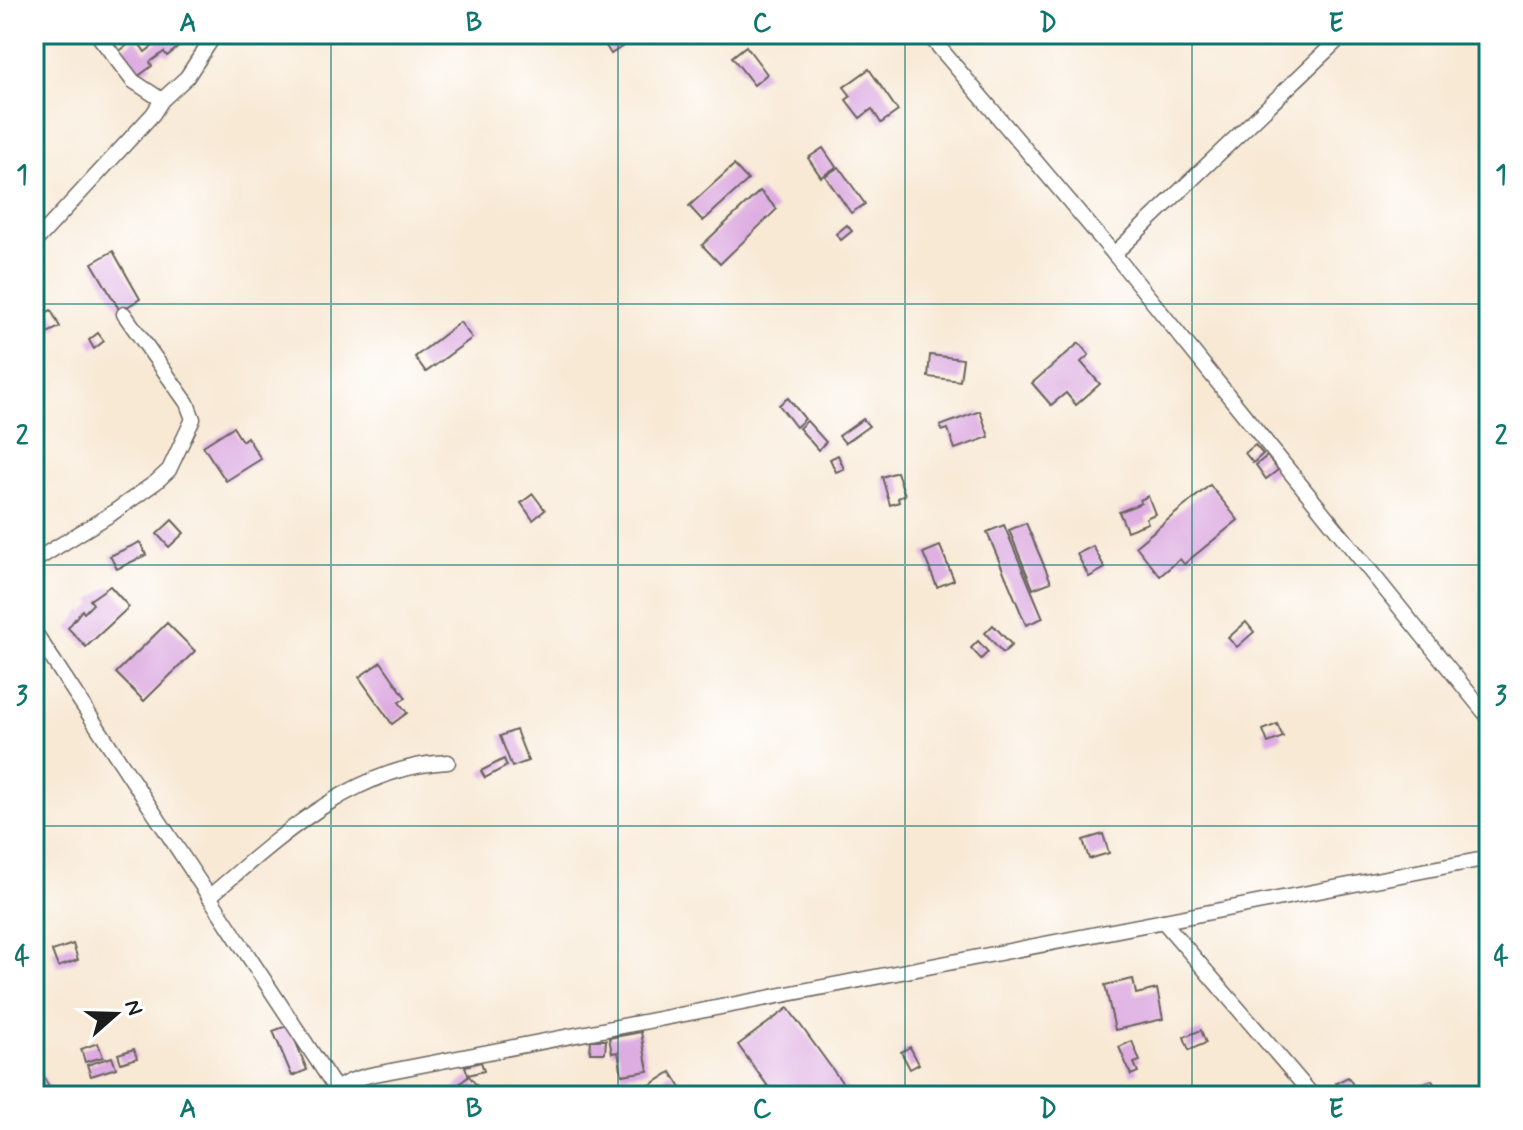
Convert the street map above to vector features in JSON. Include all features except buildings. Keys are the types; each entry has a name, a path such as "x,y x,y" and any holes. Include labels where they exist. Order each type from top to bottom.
{"street":[{"path":"97,34 133,81 162,100"},
{"path":"34,243 153,114 162,100 187,77 215,34"},
{"path":"928,34 1114,254 1489,718"},
{"path":"1114,254 1344,34"},
{"path":"34,561 111,514 156,482 169,470 193,419 187,403 124,314"},
{"path":"34,631 333,1092 370,1075 1489,858"},
{"path":"209,897 272,843 342,795 405,768 448,762"},
{"path":"1163,921 1313,1096"}]}
